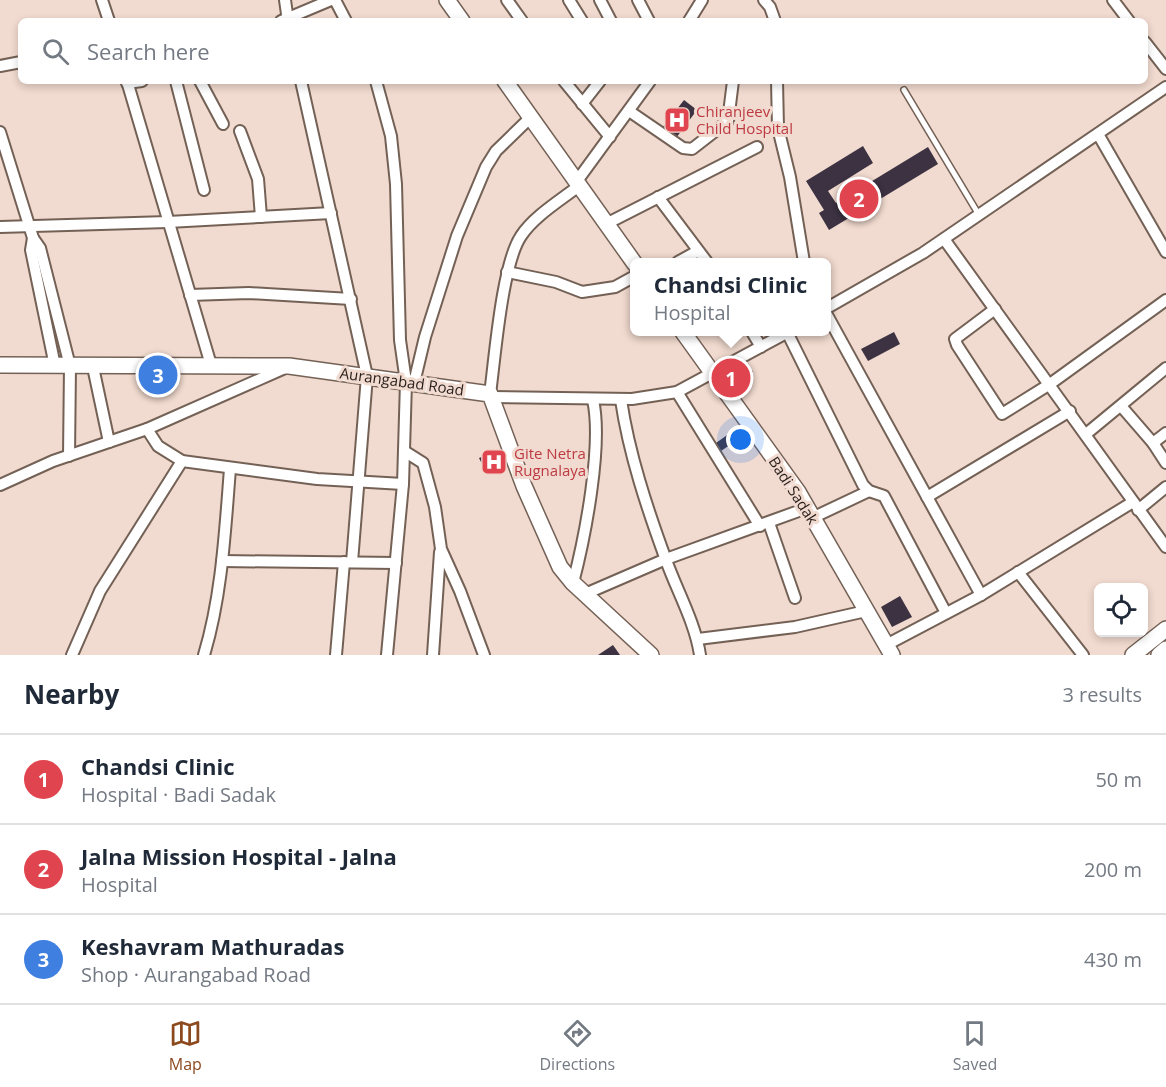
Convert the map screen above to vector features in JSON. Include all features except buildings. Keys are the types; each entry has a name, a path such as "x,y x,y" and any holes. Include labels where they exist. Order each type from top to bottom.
{"main road":[{"path":"447,0 460,18"},
{"path":"507,84 631,258"},
{"name":"Badi Sadak","path":"686,336 798,492 890,650"},
{"name":"Aurangabad Road","path":"0,365 289,366 491,395"},
{"path":"491,395 549,546 560,567 579,588 651,655"},
{"path":"1133,655 1166,630"},
{"path":"1159,655 1166,649"}],"street":[{"path":"102,0 108,18"},
{"path":"285,0 286,18"},
{"path":"293,18 333,0 344,18"},
{"path":"507,0 520,18"},
{"path":"569,0 580,18"},
{"path":"600,0 609,18"},
{"path":"638,0 647,18"},
{"path":"694,18 702,0"},
{"path":"764,0 774,18"},
{"path":"1113,0 1127,18"},
{"path":"1148,46 1166,69"},
{"path":"0,66 18,63"},
{"path":"128,84 211,364"},
{"path":"177,84 204,190"},
{"path":"202,84 223,124"},
{"path":"302,84 367,376 359,481 336,655"},
{"path":"377,84 391,136 396,184 400,340 410,382"},
{"path":"566,84 610,137"},
{"path":"582,104 598,84"},
{"path":"648,84 579,183 522,234 507,272 491,395 621,400 677,392 714,374 780,336"},
{"path":"629,111 680,146 692,149 728,121 733,84"},
{"path":"777,84 778,128 790,177 803,258"},
{"path":"831,306 944,239 1166,87"},
{"path":"387,655 410,382 457,237 486,167 502,144 531,117"},
{"path":"240,131 258,180 261,217"},
{"path":"0,132 31,232 40,248 62,366 69,456"},
{"path":"1098,134 1166,252"},
{"path":"606,224 757,147"},
{"path":"658,197 703,258"},
{"path":"0,227 31,232 331,213"},
{"path":"944,239 1166,547"},
{"path":"685,258 698,251"},
{"path":"507,272 556,282 582,292 615,287 630,279"},
{"path":"190,295 249,293 351,299"},
{"path":"995,309 955,339 1001,411 1006,413 1166,300"},
{"path":"831,322 981,595"},
{"path":"755,336 761,346"},
{"path":"789,336 862,485 869,491 884,495 946,613"},
{"path":"0,485 69,456 147,429 289,366"},
{"path":"93,367 110,442"},
{"path":"1086,434 1166,368"},
{"path":"677,392 765,524 795,598"},
{"path":"593,400 597,418 579,588 666,560 765,524 810,513 869,491"},
{"path":"621,400 628,444 666,560 698,639 700,655"},
{"path":"1121,406 1153,443 1166,463"},
{"path":"927,496 1070,411"},
{"path":"147,429 158,446 182,461 230,470 403,484"},
{"path":"1153,443 1166,433"},
{"path":"404,451 423,463 435,507 441,549 434,655"},
{"path":"72,655 100,591 182,461"},
{"path":"204,655 212,630 222,561 230,470"},
{"path":"890,650 946,613 1166,487"},
{"path":"441,549 460,591 484,655"},
{"path":"222,561 396,563"},
{"path":"1018,572 1083,655"},
{"path":"698,639 795,627 866,611"}],"lane":[{"path":"904,90 979,215"}],"place":[{"name":"Chiranjeev Child Hospital","path":"677,120"},
{"name":"Jalna Mission Hospital - Jalna","path":"859,199"},
{"name":"Keshavram Mathuradas","path":"158,375"},
{"name":"Chandsi Clinic","path":"731,378"},
{"name":"Gite Netra Rugnalaya","path":"494,462"}]}
